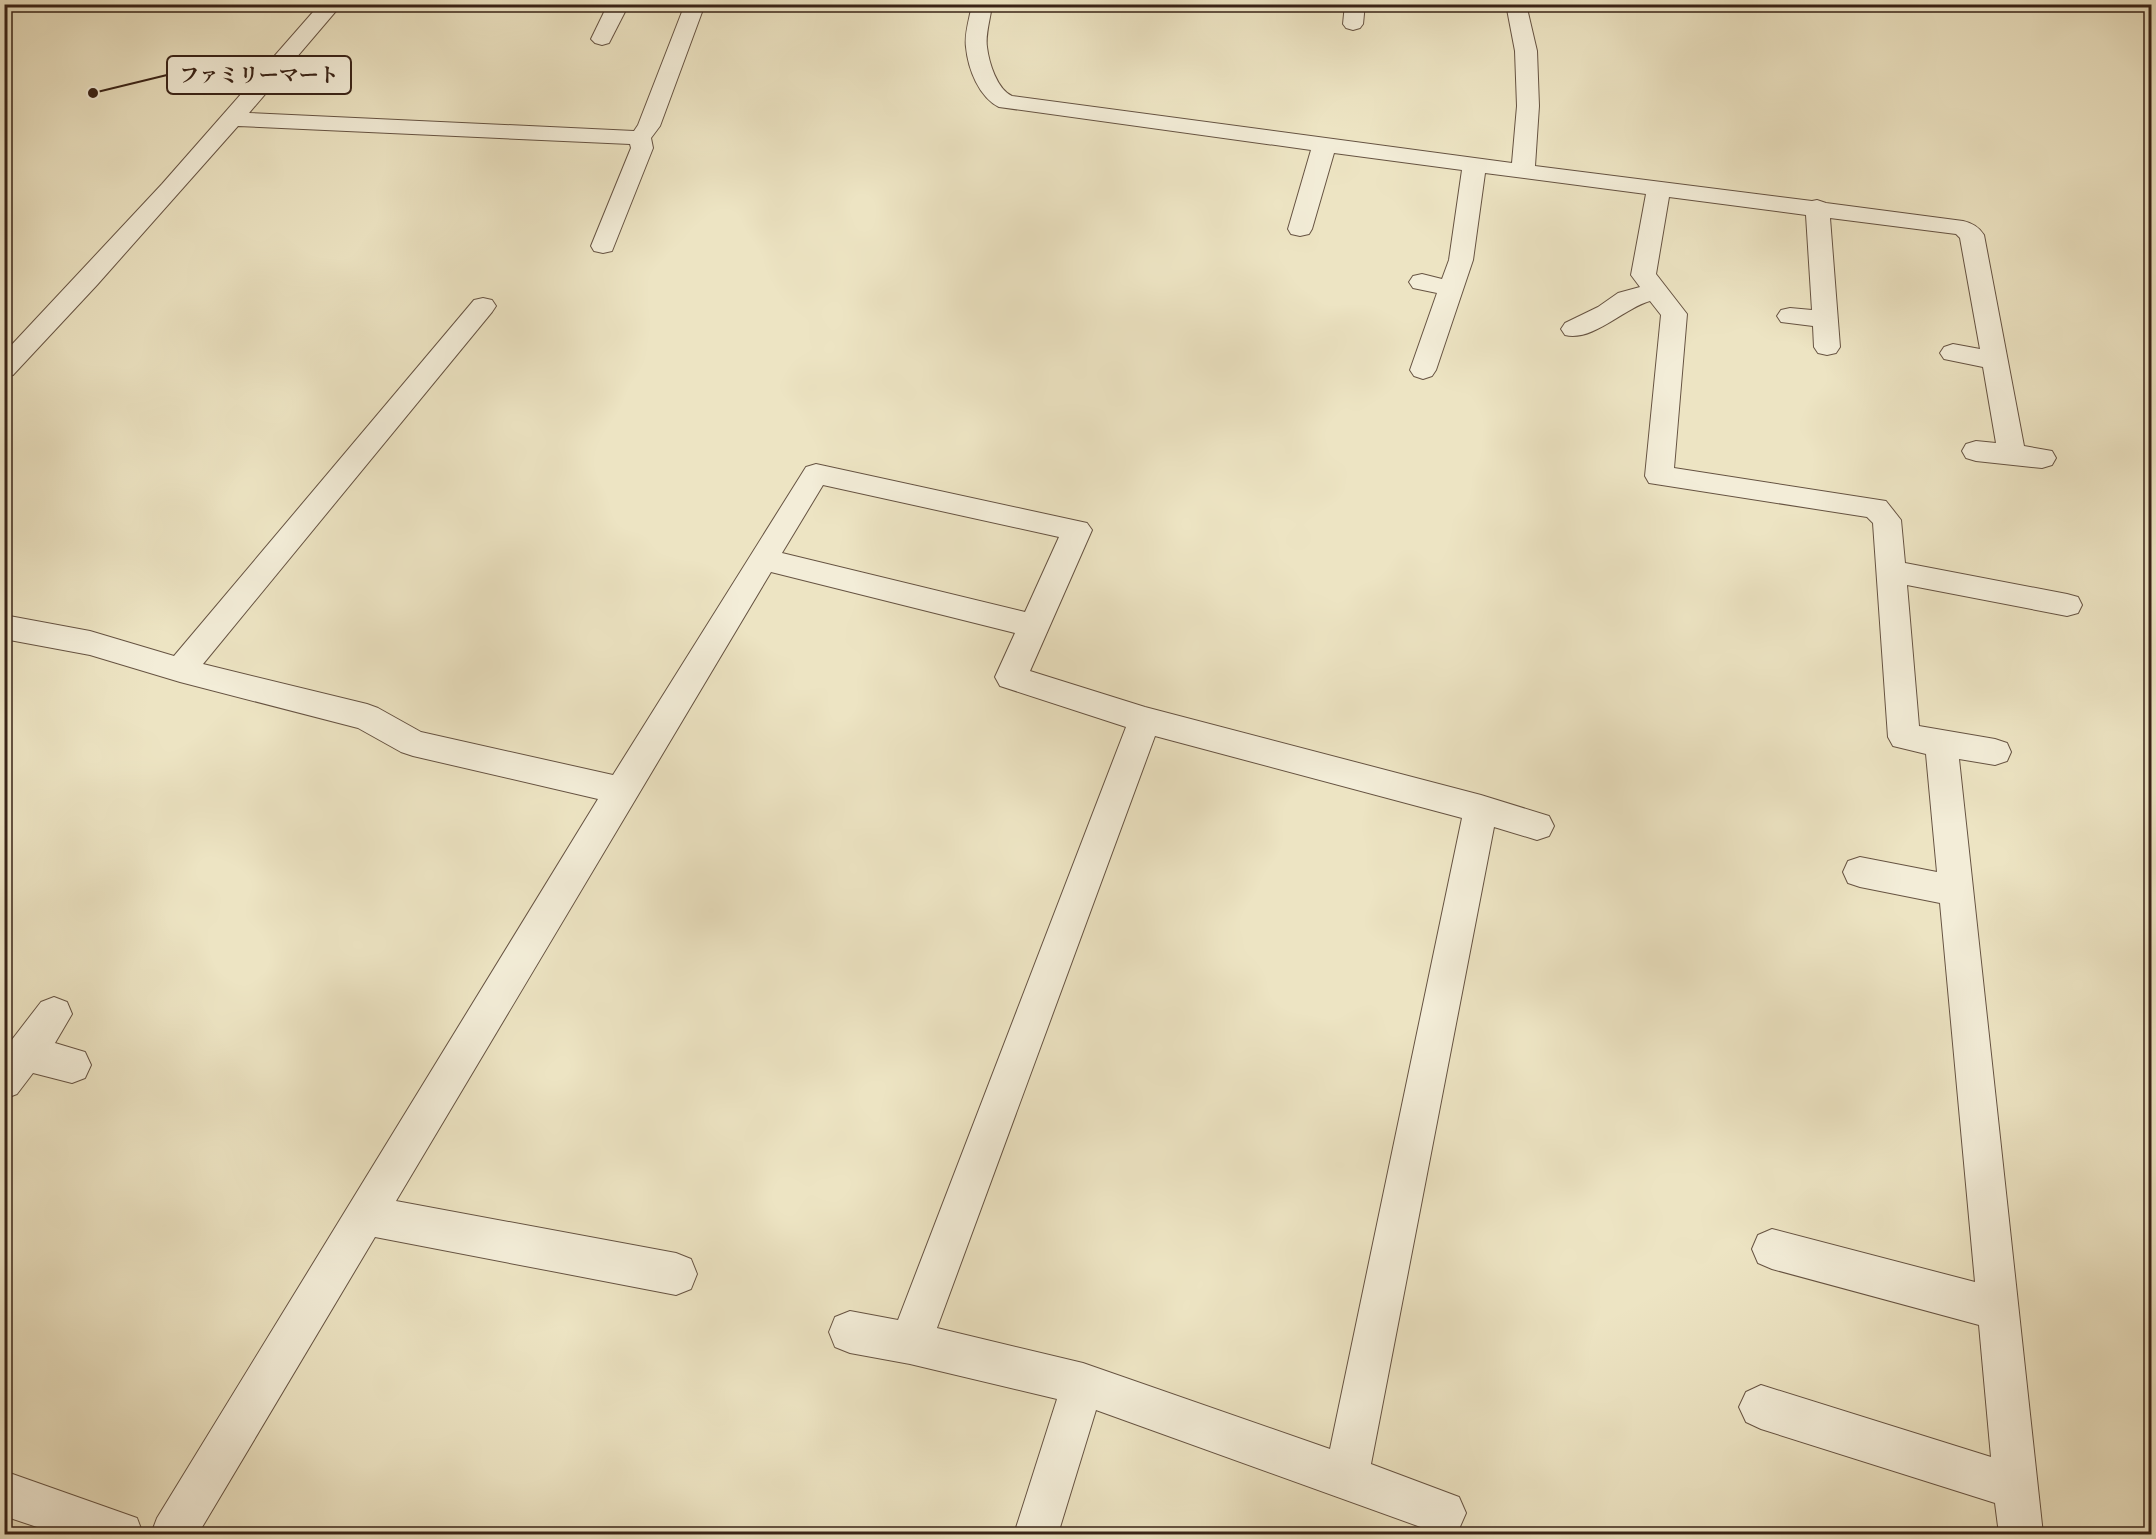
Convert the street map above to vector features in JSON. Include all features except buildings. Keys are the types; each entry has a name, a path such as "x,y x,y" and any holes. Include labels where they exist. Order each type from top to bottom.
{"street":[{"path":"4,369 84,286 332,4"},
{"path":"602,39 619,4"},
{"path":"603,246 642,148 640,138 649,126 672,41 695,4"},
{"path":"982,4 976,46 988,84 996,97 1007,102 1474,166 1817,207 1963,228 1972,235 2012,455"},
{"path":"1516,4 1526,51 1528,106 1523,171"},
{"path":"234,118 640,138"},
{"path":"1300,229 1324,146"},
{"path":"1424,370 1461,260 1474,166"},
{"path":"1659,187 1642,274 1674,314 1659,476 1876,508 1887,520 1904,737 1995,752"},
{"path":"1817,207 1827,347"},
{"path":"1422,282 1451,289"},
{"path":"1574,329 1607,314 1627,299 1656,291"},
{"path":"180,670 483,306"},
{"path":"1790,316 1824,319"},
{"path":"1953,353 1995,361"},
{"path":"366,402 397,408"},
{"path":"1976,451 2042,458"},
{"path":"173,1534 621,791 816,474 1077,530 1011,677 1145,720 1537,826"},
{"path":"762,559 1035,626"},
{"path":"1891,572 2067,605"},
{"path":"4,627 90,643 180,670 367,717 413,743 621,791"},
{"path":"910,1343 1145,720"},
{"path":"1941,742 2021,1534"},
{"path":"1346,1477 1481,809"},
{"path":"1860,872 1955,891"},
{"path":"15,1067 54,1014"},
{"path":"15,1067 72,1065"},
{"path":"365,1215 676,1274"},
{"path":"1772,1249 1998,1309"},
{"path":"850,1332 910,1343 1083,1384 1443,1513"},
{"path":"1036,1534 1083,1384"},
{"path":"1761,1407 2016,1487"},
{"path":"4,1493 121,1534"}],"place":[{"name":"ファミリーマート","path":"93,93"}]}
